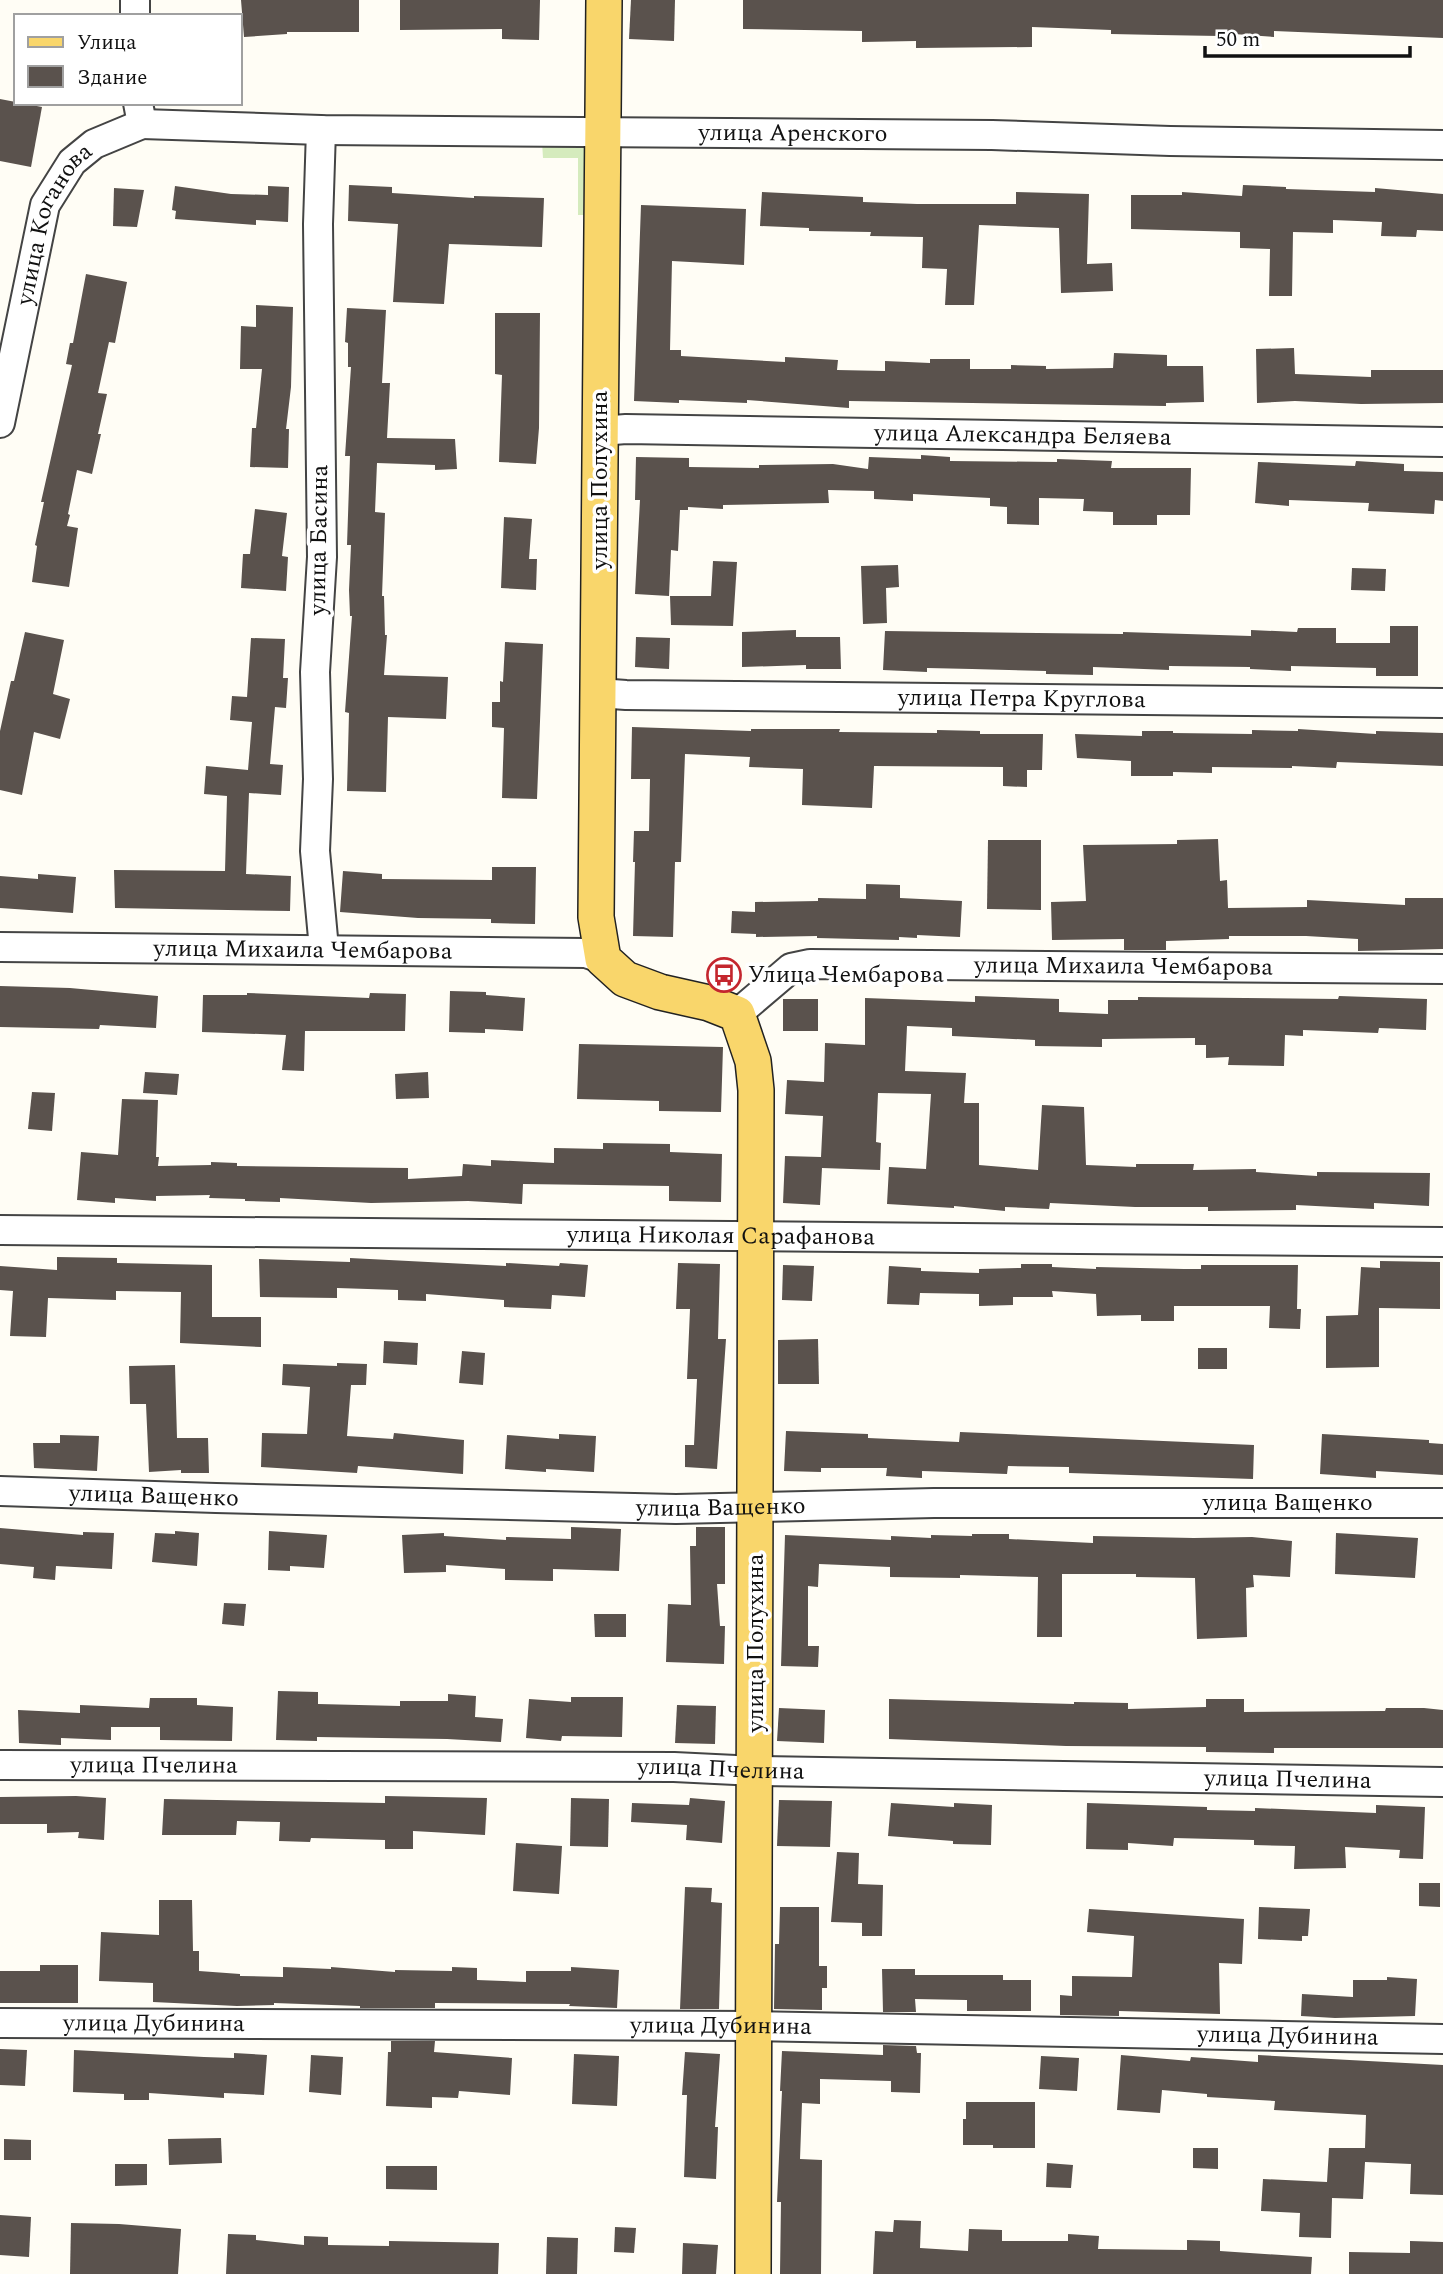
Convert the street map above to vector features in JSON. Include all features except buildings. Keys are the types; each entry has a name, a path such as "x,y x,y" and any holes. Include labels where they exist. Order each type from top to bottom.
{"main road":[{"name":"улица Полухина","path":"603,959 596,917 604,0"},
{"path":"603,959 625,979 660,992 709,1003 737,1014"},
{"name":"улица Полухина","path":"737,1014 753,1061 756,1090 753,2274"}],"street":[{"name":"улица Аренского","path":"140,114 321,130 992,135 1443,145"},
{"name":"улица Коганова","path":"0,423 45,205 72,162 140,114"},
{"name":"улица Басина","path":"321,130 318,224 322,558 315,672 318,779 315,852 324,949"},
{"name":"улица Александра Беляева","path":"601,431 640,429 1443,442"},
{"name":"улица Петра Круглова","path":"598,692 640,696 1443,703"},
{"name":"улица Михаила Чембарова","path":"0,947 586,953 603,959"},
{"name":"улица Михаила Чембарова","path":"737,1014 791,968 810,964 1443,969"},
{"name":"улица Николая Сарафанова","path":"0,1230 1443,1242"},
{"name":"улица Ващенко","path":"0,1491 216,1499 676,1509 934,1503 1443,1503"},
{"name":"улица Пчелина","path":"0,1765 661,1767 756,1771 1443,1782"},
{"name":"улица Дубинина","path":"0,2023 755,2026 1443,2039"}],"green space":[{"path":"542,142 587,142 588,215 578,215 578,158 543,158"}],"place":[{"name":"Улица Чембарова","path":"724,975"}]}
